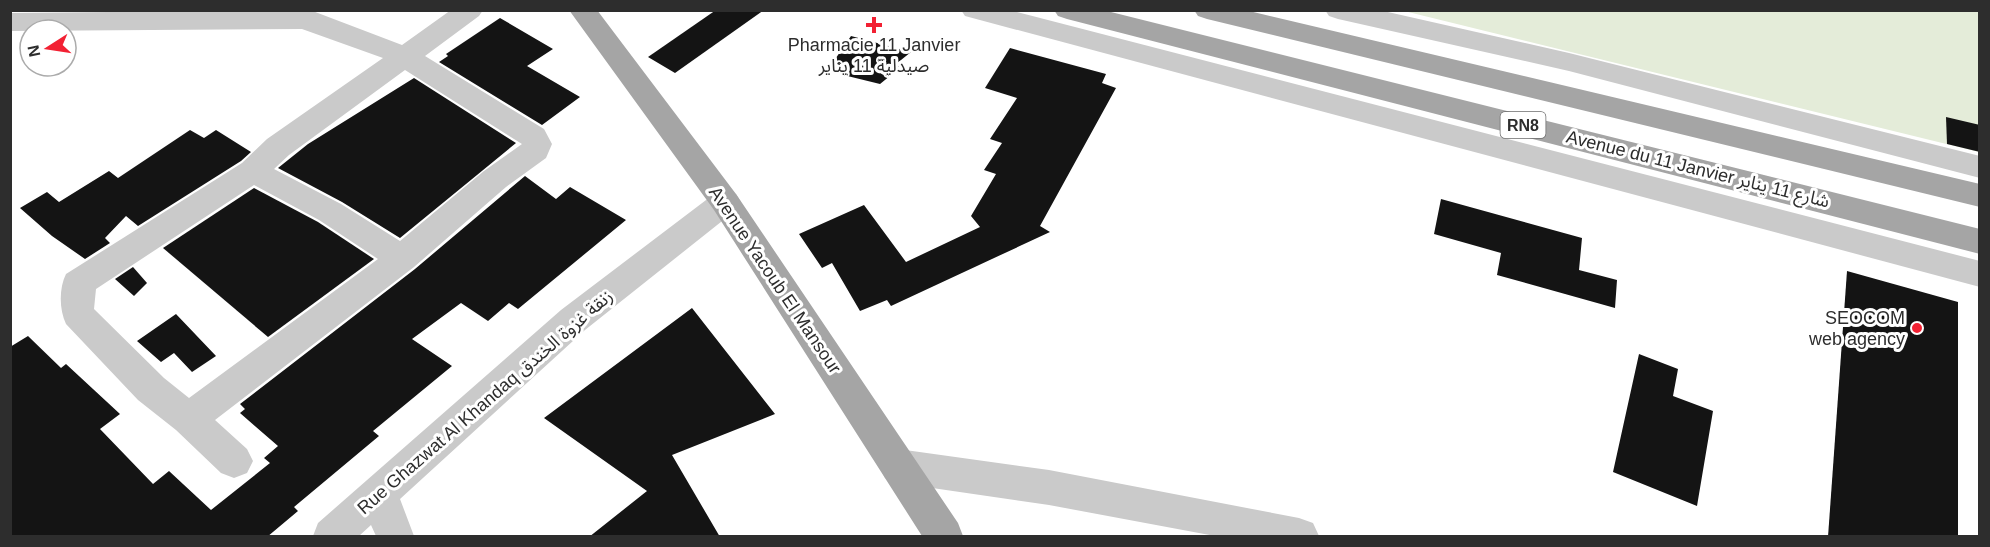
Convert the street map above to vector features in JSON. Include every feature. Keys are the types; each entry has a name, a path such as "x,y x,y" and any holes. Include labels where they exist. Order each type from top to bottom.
{"main road":[{"name":"Avenue du 11 Janvier شارع 11 يناير","path":"1066,10 1980,242"},
{"name":"Avenue du 11 Janvier شارع 11 يناير","path":"1207,10 1980,195"},
{"name":"Avenue Yacoub El Mansour","path":"592,17 725,202 944,537"}],"street":[{"path":"234,461 189,419 150,389 78,314 76,305 81,295 78,283 253,171 278,147 470,10"},
{"path":"974,10 1980,274"},
{"path":"1320,38 1328,10"},
{"path":"1338,10 1569,62 1980,167"},
{"path":"10,22 298,15 404,56 533,136 537,144 535,150 495,180 402,258 189,419"},
{"path":"253,171 330,212 402,258"},
{"name":"Rue Ghazwat Al Khandaq زنقة غزوة الخندق","path":"332,537 573,320 725,202"},
{"path":"1872,214 1874,245"},
{"path":"898,466 980,475 1125,500 1299,537"},
{"path":"379,495 395,537"}],"green space":[{"path":"1404,11 1979,11 1979,152"}],"building":[{"path":"716,10 764,10 675,73 648,57"},
{"path":"500,18 553,49 527,66 580,97 542,125 439,62 448,56 446,54"},
{"path":"851,36 911,52 896,64 901,67 880,84 827,71"},
{"path":"1010,48 1106,74 1102,83 1116,88 1040,226 1050,232 891,306 887,300 860,311 832,263 822,268 799,234 864,205 906,262 980,227 971,216 996,174 984,170 1002,143 990,139 1017,98 985,88"},
{"path":"414,78 516,143 400,238 342,202 278,168 308,144"},
{"path":"1946,117 1980,125 1980,152 1947,144"},
{"path":"190,130 204,138 216,130 251,152 241,161 138,226 126,216 105,238 110,243 85,259 52,236 20,208 47,192 59,202 109,171 118,178"},
{"path":"525,176 556,199 570,187 626,220 518,309 509,303 488,321 461,303 412,339 452,366 373,431 379,436 294,507 298,511 267,537 10,537 10,347 28,336 61,368 66,364 120,414 100,429 153,484 169,471 211,510 270,463 264,458 278,446 240,413 245,409 240,404 415,269"},
{"path":"254,188 318,222 374,259 268,337 163,248"},
{"path":"1441,199 1582,238 1579,270 1617,280 1615,308 1497,275 1501,253 1434,234"},
{"path":"133,267 147,283 134,296 115,279"},
{"path":"1847,271 1958,302 1958,537 1828,537"},
{"path":"692,308 775,414 672,455 720,537 589,537 647,491 544,418"},
{"path":"176,314 216,356 192,372 174,353 161,362 137,341"},
{"path":"1639,354 1678,369 1673,396 1713,411 1697,506 1613,472"}],"place":[{"name":"Pharmacie 11 Janvier صيدلية 11 يناير","path":"874,25"},
{"name":"SEOCOM web agency","path":"1917,328"}]}
